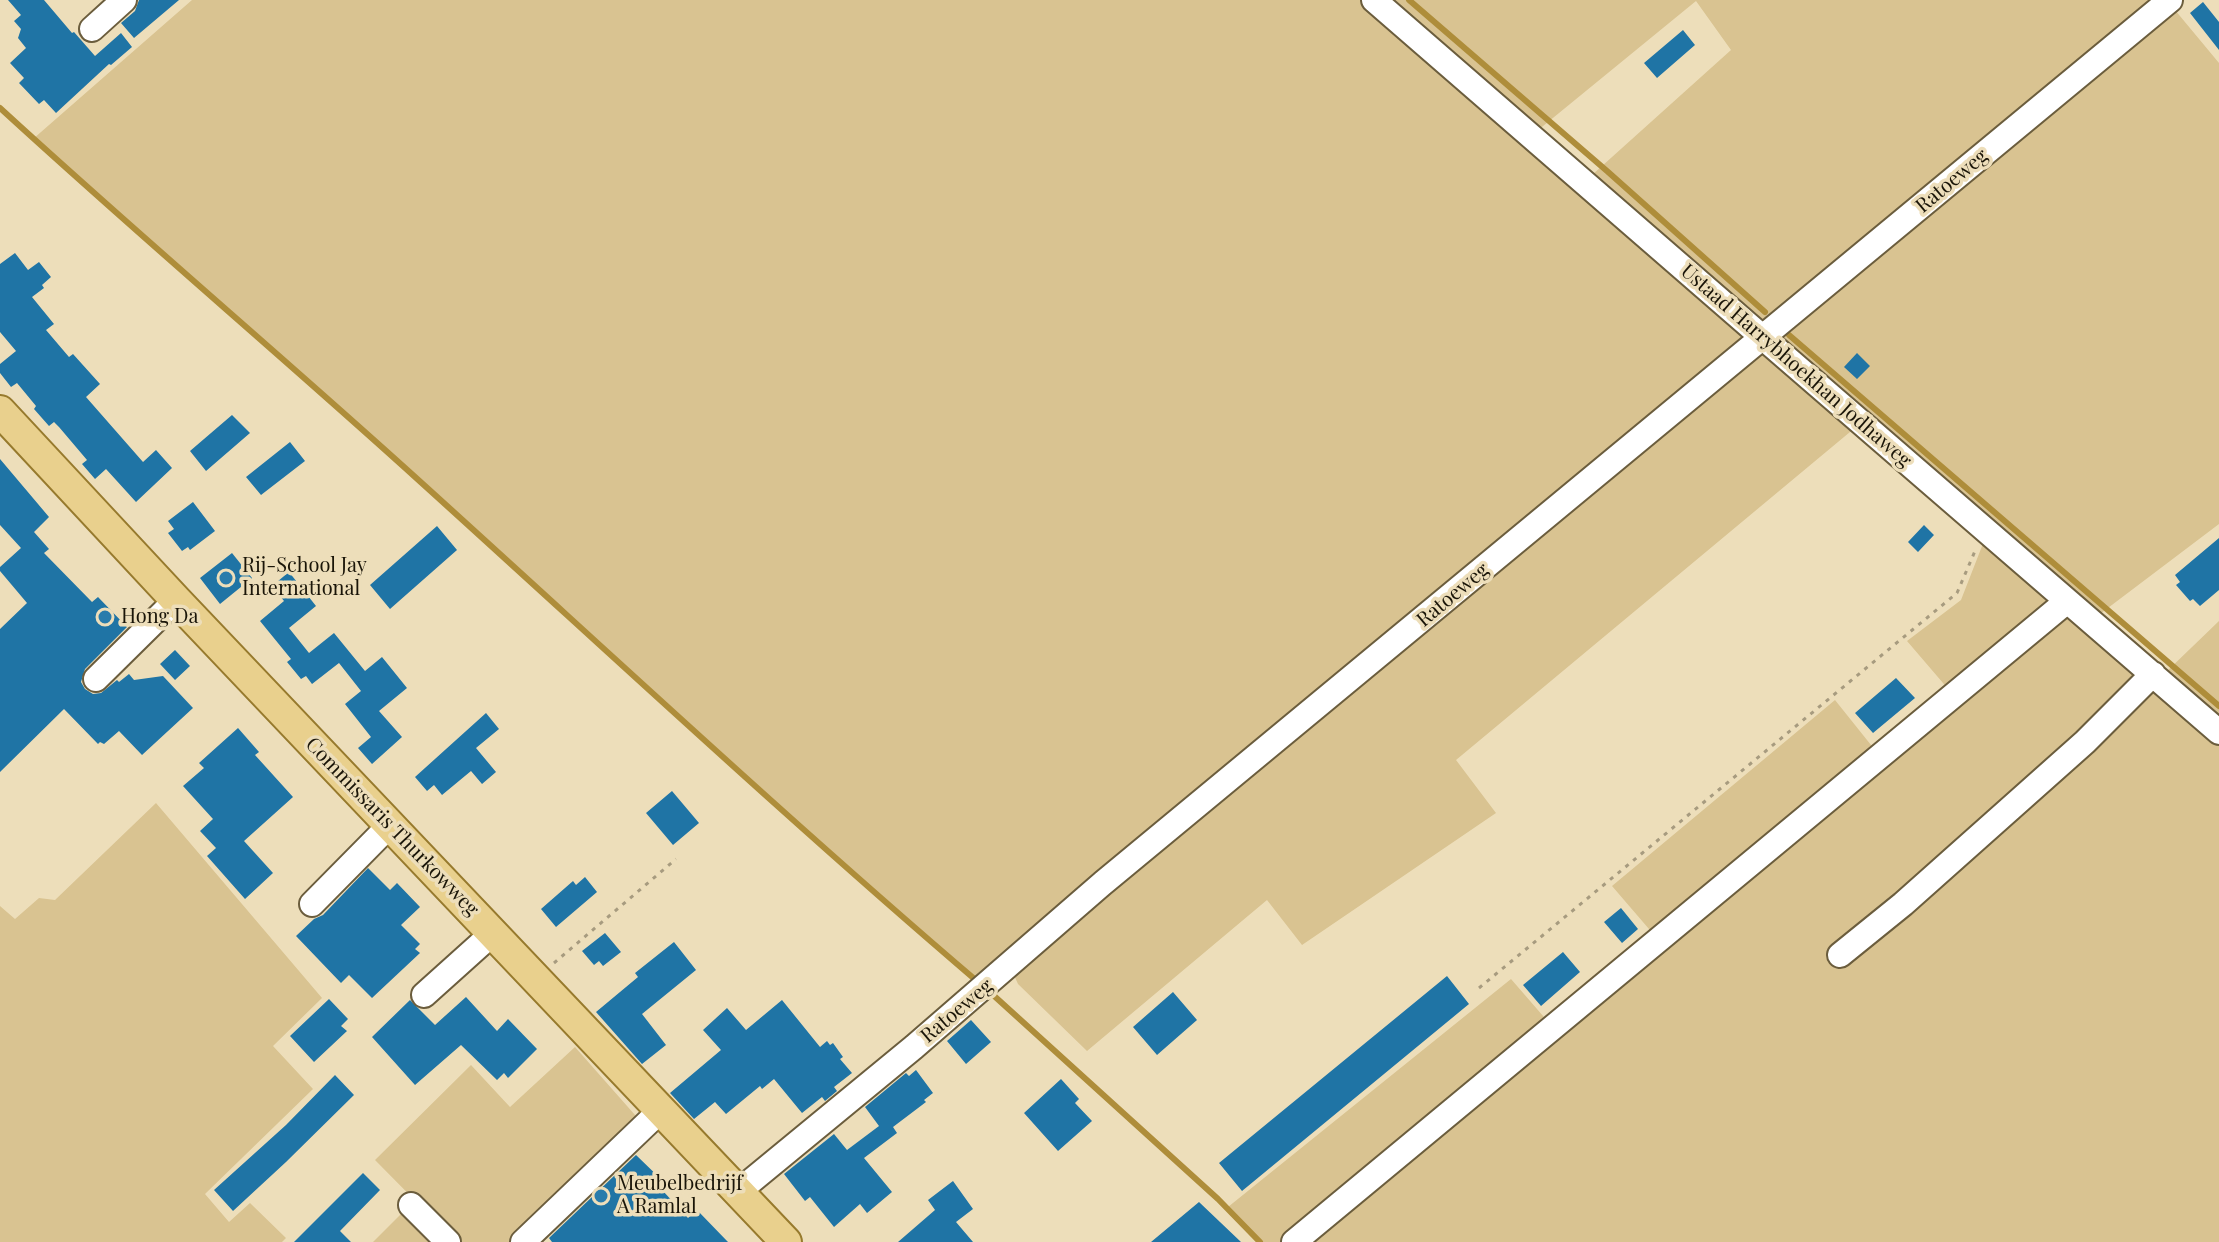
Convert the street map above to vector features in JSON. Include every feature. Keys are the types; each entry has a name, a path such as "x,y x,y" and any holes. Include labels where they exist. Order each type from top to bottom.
{"main road":[{"name":"Commissaris Thurkowweg","path":"5,427 391,824 785,1242"}],"street":[{"path":"92,29 124,0"},
{"name":"Ustaad Harrybhoekhan Jodhaweg","path":"1374,0 2219,732"},
{"name":"Ratoeweg","path":"739,1191 936,1029 1103,883 2170,0"},
{"path":"96,679 176,600"},
{"path":"1294,1242 2066,602"},
{"path":"1840,955 1903,904 2085,742 2153,674"},
{"path":"312,904 391,824"},
{"path":"424,995 493,933"},
{"path":"523,1242 660,1111"},
{"path":"411,1205 448,1242"}],"path":[{"path":"1479,988 1957,593 1973,560 1981,524"},
{"path":"536,978 676,859"}],"shaded area":[{"path":"192,0 1367,0 1753,336 978,982 884,902 369,435 33,139"},
{"path":"1389,0 2162,0 1763,325 1592,175 1731,50 1696,1 1537,131"},
{"path":"2170,4 2219,63 2219,524 2096,617 1782,340 1780,333"},
{"path":"1765,349 1856,427 1456,760 1496,813 1302,945 1267,900 1087,1051 1018,984 1013,973"},
{"path":"1984,541 2050,601 1949,690 1907,641 1961,600"},
{"path":"2066,610 2219,743 2219,1242 1300,1242"},
{"path":"2219,621 2219,722 2164,674"},
{"path":"1835,700 1875,750 1655,936 1612,886"},
{"path":"156,803 322,998 273,1046 313,1089 205,1194 229,1222 250,1203 286,1238 282,1242 0,1242 0,906 15,919 39,898 55,900"},
{"path":"1511,979 1550,1024 1286,1242 1263,1242 1228,1207"},
{"path":"575,1047 635,1115 636,1121 518,1242 456,1242 375,1160 471,1065 510,1107"},
{"path":"406,1209 438,1242 373,1242"}],"building":[{"path":"8,0 44,0 95,56 121,33 132,47 56,113 44,100 39,104 19,83 24,78 10,63 26,48 18,38 21,29 14,21 21,15"},
{"path":"139,0 179,0 134,38 121,23 135,11"},
{"path":"2203,2 2219,22 2219,50 2190,13"},
{"path":"1683,30 1695,45 1657,78 1644,63"},
{"path":"15,253 28,270 39,262 51,277 42,285 44,288 32,297 54,324 46,330 69,357 73,354 100,384 86,397 143,462 156,450 172,468 136,502 106,469 95,479 82,464 87,460 59,427 54,422 49,426 17,383 11,387 0,373 0,364 16,351 0,332 0,264"},
{"path":"1857,353 1870,366 1857,379 1844,367"},
{"path":"232,415 250,433 206,471 190,451"},
{"path":"290,442 305,461 261,495 246,477"},
{"path":"0,459 49,517 34,532 49,549 44,553 92,602 98,597 127,627 85,669 81,682 85,689 93,694 101,693 129,674 134,680 163,676 193,708 142,755 119,731 104,744 98,744 64,709 0,772 0,629 27,603 0,571 0,567 21,548 0,525"},
{"path":"193,502 215,531 190,550 188,547 182,551 168,533 174,529 168,521"},
{"path":"1924,525 1934,535 1918,552 1908,542"},
{"path":"437,526 457,550 390,609 370,585"},
{"path":"2219,538 2219,590 2200,606 2193,599 2190,601 2176,585 2180,582 2175,575"},
{"name":"Rij-School Jay International","path":"232,553 252,578 220,604 200,578"},
{"path":"289,572 316,606 289,628 309,653 334,633 365,671 382,657 407,688 379,711 402,737 372,764 358,748 371,737 345,704 361,691 339,663 312,684 306,676 301,679 287,662 291,659 260,621 284,601 272,586"},
{"path":"175,650 190,666 175,680 160,664"},
{"path":"1896,678 1915,698 1873,733 1855,713"},
{"path":"486,713 499,729 476,748 496,772 482,784 471,771 442,795 434,785 427,791 415,777"},
{"path":"238,728 259,752 255,755 293,797 244,841 273,873 245,899 207,856 216,848 200,831 213,819 183,786 204,768 199,763"},
{"path":"672,791 699,823 673,845 646,813"},
{"path":"368,868 390,890 397,883 420,907 401,925 420,944 415,949 420,953 372,998 349,975 341,983 296,936 323,915"},
{"path":"585,877 597,892 556,927 541,909 573,881 576,885"},
{"path":"1621,908 1638,929 1622,943 1604,922"},
{"path":"605,933 621,952 603,966 599,961 594,965 582,951"},
{"path":"674,942 696,970 642,1014 666,1045 642,1064 596,1012 638,977 635,973"},
{"path":"1563,952 1580,972 1541,1006 1523,985"},
{"path":"1447,976 1469,1004 1242,1191 1219,1163"},
{"path":"1173,992 1197,1020 1157,1055 1133,1027"},
{"path":"466,997 497,1031 508,1019 537,1049 508,1078 504,1073 497,1080 461,1045 415,1085 372,1037 410,1000 435,1025"},
{"path":"329,999 348,1019 341,1026 347,1031 314,1062 290,1036"},
{"path":"782,1000 820,1047 827,1041 830,1045 833,1043 843,1057 840,1059 852,1073 834,1087 837,1091 825,1101 822,1097 802,1113 774,1079 762,1089 760,1086 726,1114 715,1102 694,1119 670,1093 721,1050 703,1030 727,1008 746,1030"},
{"path":"971,1020 991,1042 966,1064 947,1041"},
{"path":"916,1070 933,1093 893,1127 897,1133 864,1158 892,1192 867,1213 860,1204 834,1227 810,1197 805,1201 784,1174 834,1134 847,1150 879,1126 865,1107 906,1073 909,1076"},
{"path":"335,1075 354,1095 233,1211 214,1190 286,1125"},
{"path":"1061,1079 1079,1099 1075,1103 1092,1121 1058,1151 1024,1113"},
{"path":"636,1155 668,1186 663,1191 688,1218 697,1210 728,1242 552,1242 549,1238"},
{"path":"363,1173 380,1190 340,1231 351,1242 294,1242"},
{"path":"953,1181 973,1209 956,1222 973,1242 898,1242 935,1210 928,1200"},
{"path":"1199,1202 1241,1242 1151,1242"}],"waterway":[{"path":"1409,0 1765,312"},
{"path":"0,108 764,794 978,982"},
{"path":"1789,335 2219,706"},
{"path":"992,994 1218,1199 1260,1242"}],"place":[{"name":"Rij-School Jay International","path":"226,578"},
{"name":"Hong Da","path":"105,617"},
{"name":"Meubelbedrijf A Ramlal","path":"601,1196"}]}
